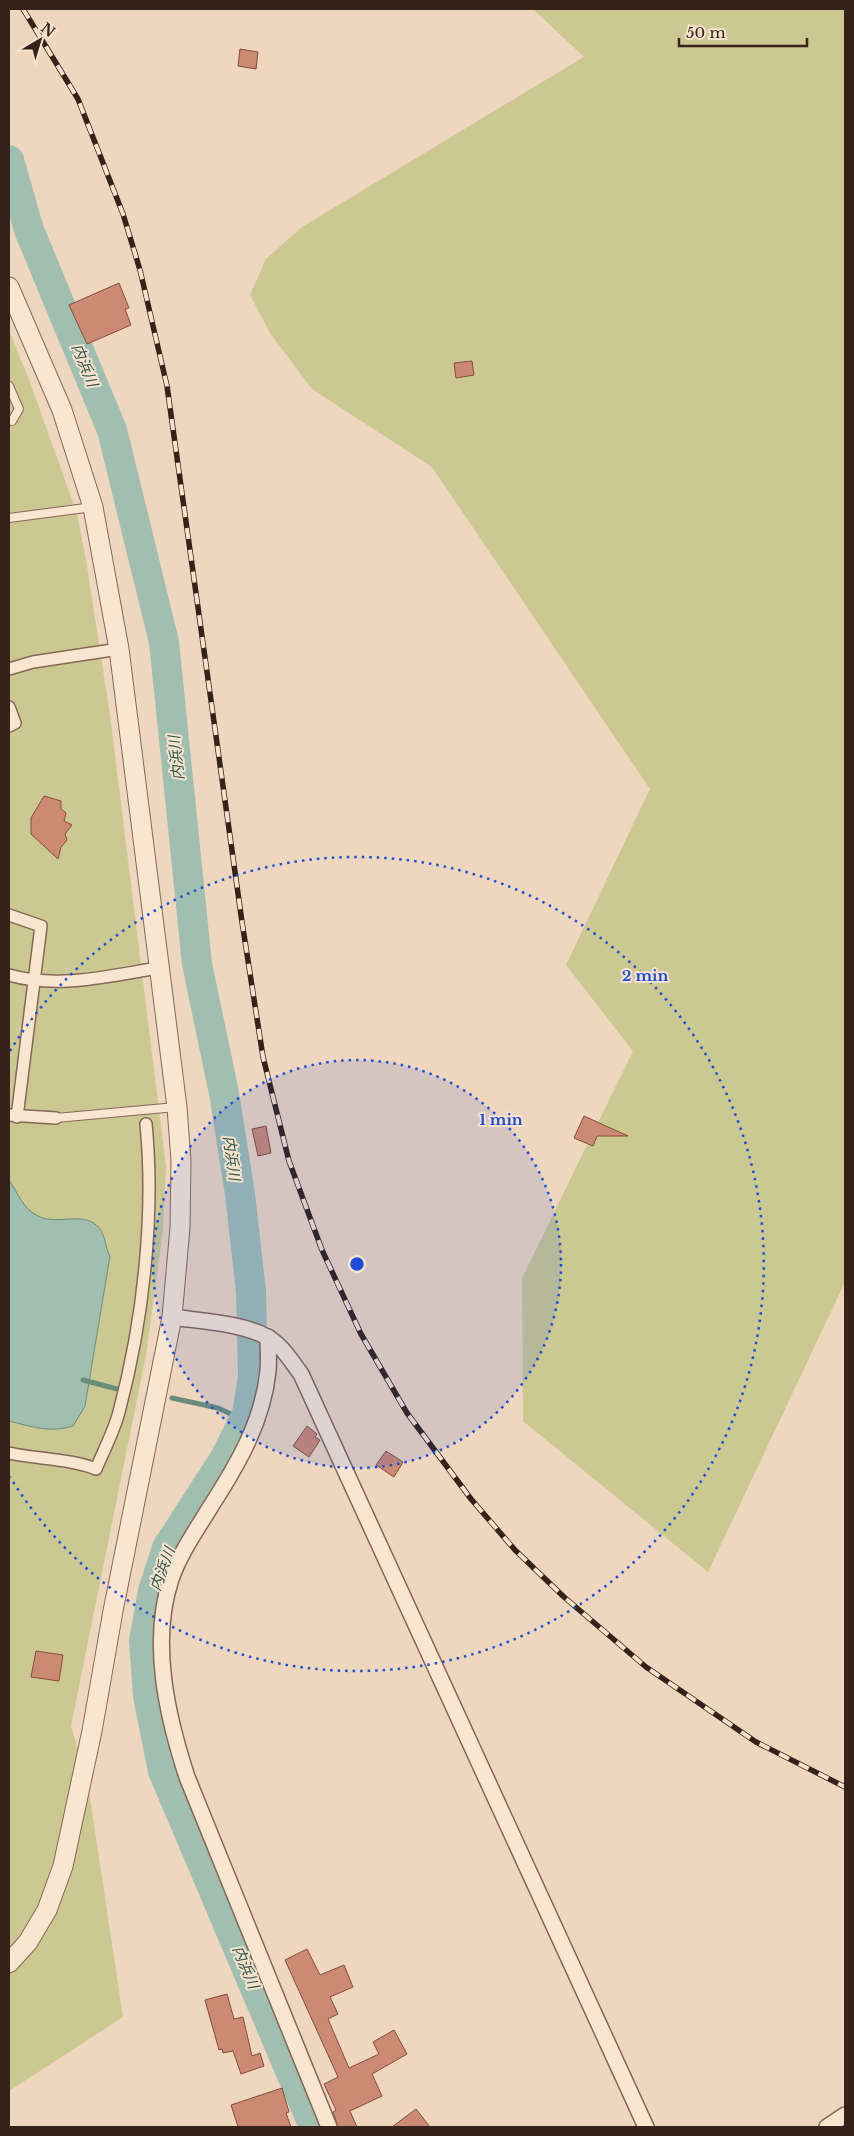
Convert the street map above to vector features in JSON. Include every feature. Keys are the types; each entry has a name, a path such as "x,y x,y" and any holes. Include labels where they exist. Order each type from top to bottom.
{"street":[{"path":"9,287 62,410 93,507 119,649 177,1107 181,1161 180,1228 172,1316 113,1610 92,1731 63,1866 47,1910 28,1942 9,1963"},
{"path":"9,669 32,662 119,649"},
{"path":"9,707 14,723 9,726"},
{"path":"9,915 41,926 35,981 13,1116 56,1118"},
{"path":"9,974 35,981 76,981 158,968"},
{"path":"9,1453 39,1460 84,1464 96,1468 111,1435 121,1403 140,1304 150,1170 146,1124"},
{"path":"172,1316 242,1328 263,1335 285,1352 301,1374 646,2127"},
{"path":"263,1335 268,1371 260,1409 252,1435 238,1463 184,1550 171,1580 162,1636 163,1664 174,1736 187,1777 329,2127"},
{"path":"827,2127 845,2115"}],"lane":[{"path":"9,386 19,409 12,421"},
{"path":"9,518 93,507"},
{"path":"56,1118 177,1107"},
{"path":"145,1110 146,1124"}],"shaded area":[{"path":"533,9 845,9 845,1282 708,1572 523,1421 522,1278 633,1051 566,965 650,789 432,467 312,389 270,333 250,295 266,259 302,227 584,57"},
{"path":"9,330 31,385 77,514 86,560 110,715 166,1167 163,1230 146,1355 71,1726 88,1785 123,2017 9,2091"},
{"path":"9,1180 28,1209 38,1216 54,1220 79,1219 93,1223 101,1231 110,1256 85,1406 73,1426 65,1428 41,1428 9,1421"}],"building":[{"path":"240,49 258,52 256,69 238,66"},
{"path":"119,283 129,308 125,309 131,325 87,344 69,305"},
{"path":"472,361 474,375 456,378 454,363"},
{"path":"44,796 61,801 61,809 66,813 64,821 72,825 65,834 67,840 61,847 58,859 31,834 31,818"},
{"path":"584,1116 628,1136 597,1136 593,1146 574,1138"},
{"path":"266,1126 271,1153 258,1156 252,1129"},
{"path":"307,1426 317,1434 315,1437 320,1440 309,1457 293,1446"},
{"path":"386,1451 403,1462 394,1477 376,1465"},
{"path":"36,1651 63,1655 59,1681 31,1677"},
{"path":"307,1949 320,1975 344,1965 353,1987 330,1997 338,2014 328,2019 349,2068 379,2054 373,2042 394,2030 407,2054 372,2074 382,2096 350,2111 357,2127 338,2127 333,2112 336,2110 324,2084 338,2077 285,1960"},
{"path":"227,1994 234,2019 243,2017 252,2056 260,2053 264,2066 241,2074 233,2051 223,2053 222,2049 219,2050 205,2000"},
{"path":"282,2088 289,2112 286,2113 291,2127 238,2127 231,2105"},
{"path":"416,2109 430,2127 392,2127"}],"waterway":[{"name":"内浜川","path":"9,160 29,230 112,430 164,642 197,964 224,1093 240,1194 251,1292 253,1377 247,1414 225,1458 167,1548 153,1591 144,1641 148,1696 163,1771 314,2127"},
{"path":"83,1380 117,1389"},
{"path":"172,1398 218,1408 244,1420"}],"railway":[{"path":"23,9 78,99 123,214 140,270 167,386 242,922 263,1057 289,1161 322,1250 361,1334 407,1413 471,1499 515,1550 564,1597 646,1667 756,1742 845,1787"}]}
